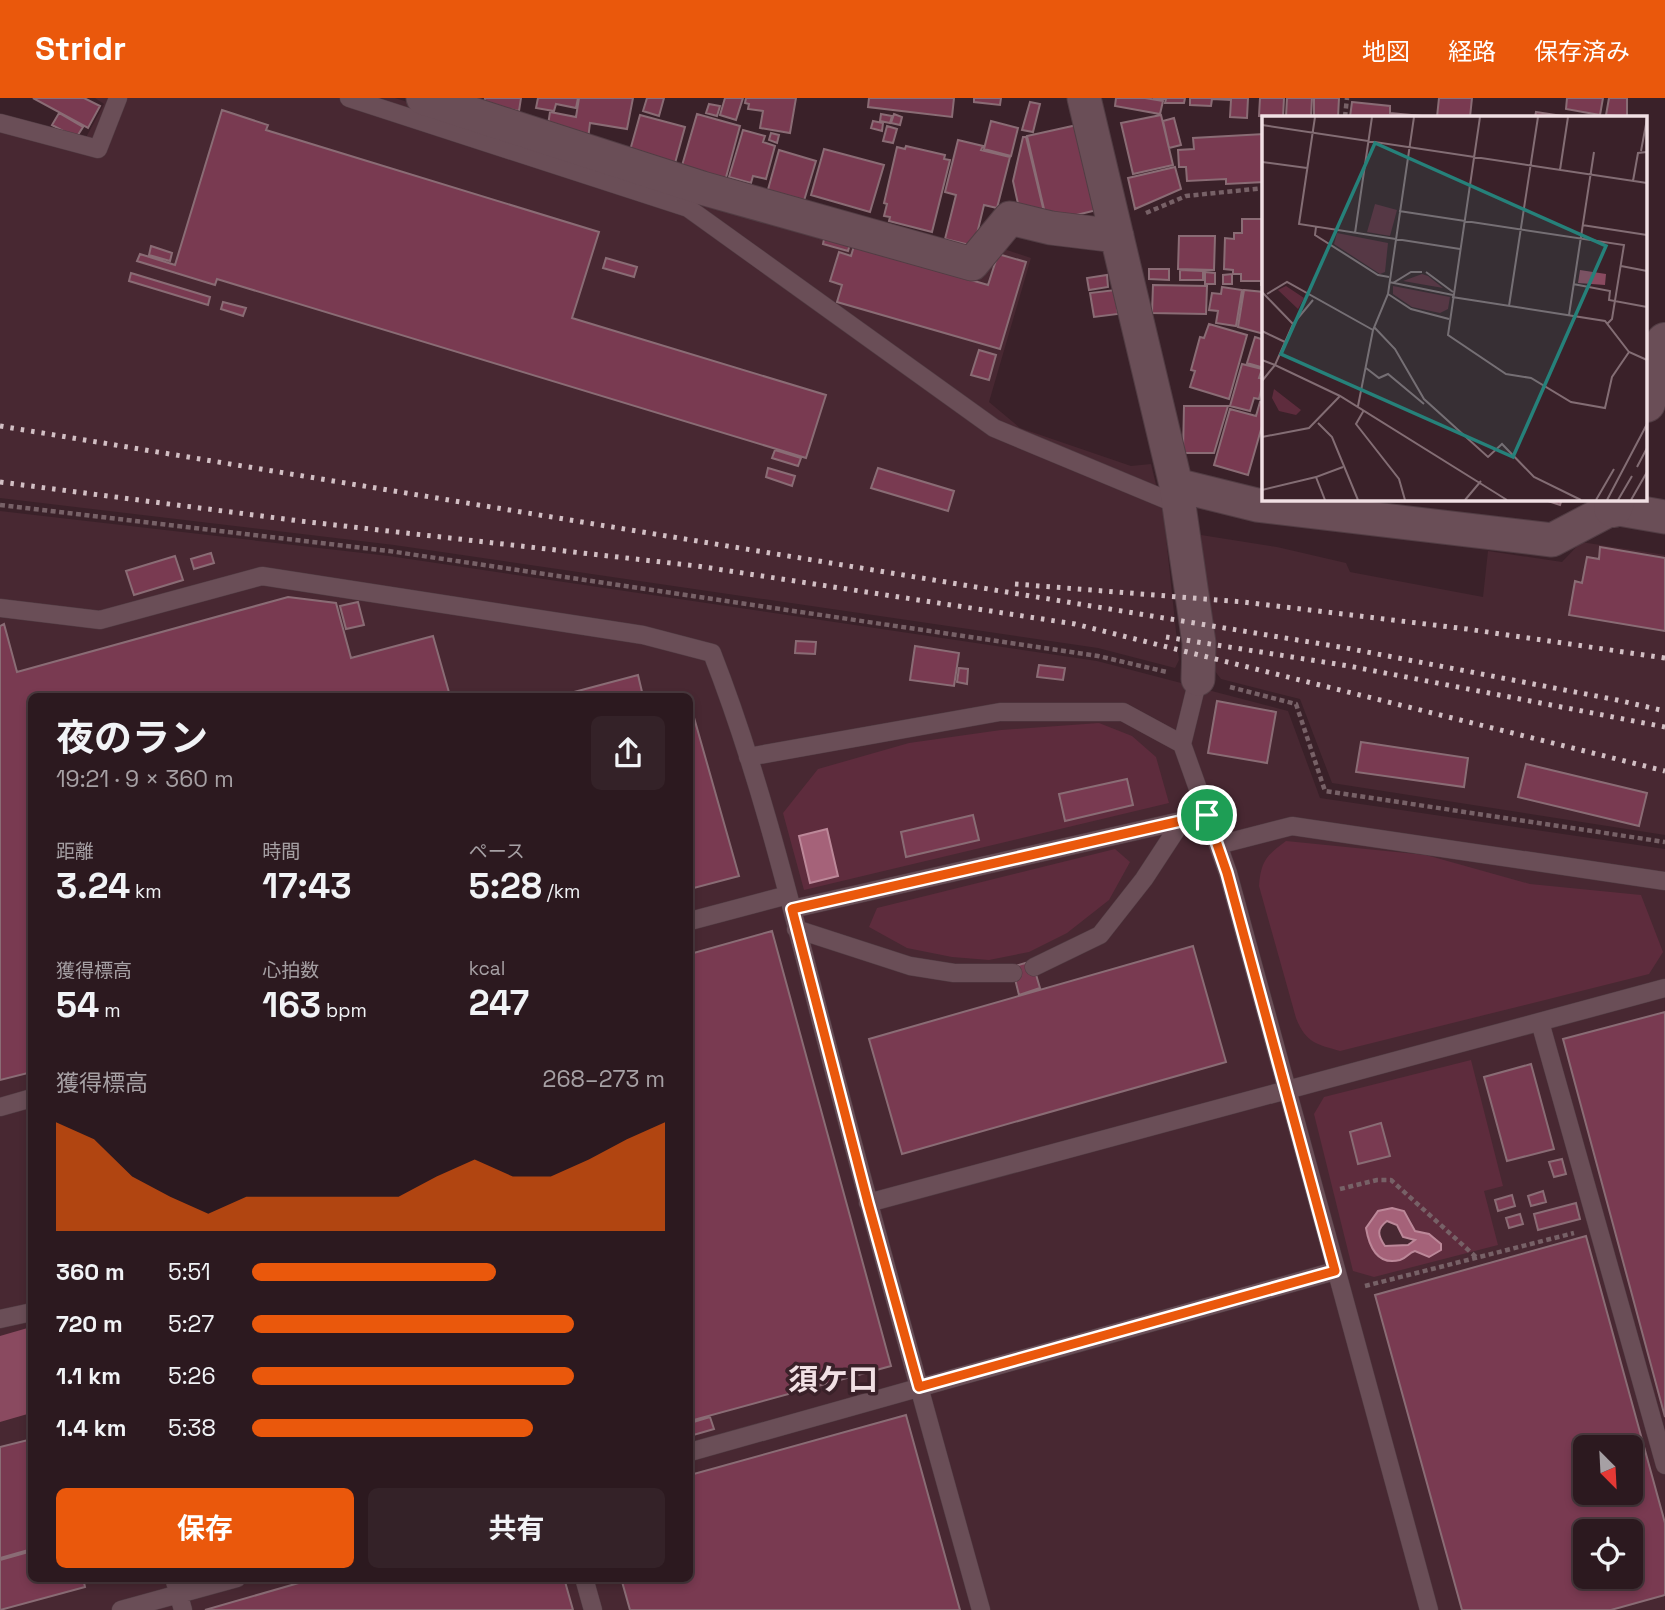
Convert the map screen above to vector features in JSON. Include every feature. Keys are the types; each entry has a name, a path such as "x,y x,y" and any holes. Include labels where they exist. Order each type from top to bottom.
{"street":[{"path":"423,98 702,188 972,264 1010,218 1051,228 1116,231"},
{"path":"1084,98 1178,495 1199,643 1198,679"},
{"path":"1648,397 1665,342"},
{"path":"1178,495 1552,540 1614,503 1665,517"}],"lane":[{"path":"0,123 98,149 118,98"},
{"path":"349,98 688,208 993,428 1178,495"},
{"path":"0,608 100,620 262,576 643,635 712,653 735,713 790,902 868,1203 981,1610"},
{"path":"1198,679 1182,744 1227,873 1429,1610"},
{"path":"748,757 1000,712 1123,712 1182,744"},
{"path":"693,920 1207,815"},
{"path":"1034,967 1100,935 1144,879 1182,821"},
{"path":"1218,845 1292,826 1665,881"},
{"path":"796,929 910,966 954,974 1013,973"},
{"path":"868,1203 1665,988"},
{"path":"1541,1022 1665,1465"},
{"path":"0,1107 28,1099"},
{"path":"693,1451 1335,1271"},
{"path":"0,1319 28,1313"},
{"path":"121,1610 222,1582"},
{"path":"585,1582 593,1610"}],"path":[{"path":"1345,116 1347,98"},
{"path":"1116,231 1186,196 1262,188"},
{"path":"0,505 403,553 1098,656 1296,704 1325,791 1665,842"},
{"path":"1315,1196 1377,1180 1391,1180 1476,1257"},
{"path":"1341,1292 1598,1226"}],"shaded area":[{"path":"95,98 395,98 694,193 976,272 998,247 1031,258 989,402 1020,428 1131,466 1151,464 1164,518 1179,660 1175,668 1098,648 394,545 0,498 0,115 84,141 104,104"},
{"path":"0,511 389,556 1097,661 1288,711 1320,798 1665,849 1665,1610 0,1610"},
{"path":"1201,535 1277,547 1346,563 1350,572 1483,597 1488,551 1562,562 1581,542 1665,555 1665,835 1332,783 1300,699 1221,679 1214,670"},
{"path":"1099,723 1132,736 1156,757 1169,803 804,890 783,813 818,769 909,743 1001,730"},
{"path":"827,829 838,876 810,883 799,836"},
{"path":"1286,841 1426,855 1530,884 1641,895 1663,952 1649,974 1340,1051 1332,1049 1308,1038 1296,1018 1259,886 1266,860"},
{"path":"1115,849 1130,862 1109,900 1067,933 1029,952 989,960 952,957 907,948 869,927 877,908"},
{"path":"1471,1060 1503,1186 1484,1191 1498,1245 1374,1277 1353,1271 1314,1114 1324,1097","holes":["1404,1211 1415,1231 1429,1234 1429,1257 1415,1251 1397,1261 1366,1228"]},
{"path":"1392,1208 1404,1211 1415,1231 1429,1234 1441,1244 1441,1250 1429,1257 1415,1251 1400,1260 1385,1260 1380,1257 1372,1248 1366,1228 1378,1211","holes":["1387,1221 1397,1225 1403,1237 1415,1240 1408,1245 1385,1246 1380,1236 1381,1227"]},
{"path":"28,1328 28,1414 0,1422 0,1336"}],"building":[{"path":"33,98 84,98 100,106 88,128"},
{"path":"485,98 521,98 519,111 484,104"},
{"path":"538,98 578,98 576,108 556,104 554,111 536,108"},
{"path":"579,98 633,98 627,129 590,123 588,139 548,125 550,112 576,117"},
{"path":"647,98 664,98 659,116 643,111"},
{"path":"725,98 743,98 736,120 720,115"},
{"path":"746,98 796,98 790,133 760,128 763,111 748,109"},
{"path":"869,98 954,98 952,117 868,107"},
{"path":"974,98 1001,98 1000,105 974,102"},
{"path":"1116,98 1163,101 1160,114 1115,106"},
{"path":"1153,98 1185,98 1184,103 1165,103 1166,99"},
{"path":"1190,98 1248,98 1247,118 1230,117 1231,100 1212,99 1211,106 1190,105"},
{"path":"1260,98 1284,98 1283,116 1259,116"},
{"path":"1287,98 1312,98 1311,116 1286,116"},
{"path":"1314,98 1339,98 1338,116 1314,116"},
{"path":"1439,98 1472,98 1470,116 1437,116"},
{"path":"1567,98 1603,98 1600,115 1566,109"},
{"path":"1609,98 1627,98 1627,116 1606,115"},
{"path":"1030,102 1040,104 1033,132 1022,130"},
{"path":"1352,102 1390,106 1390,113 1422,116 1350,116"},
{"path":"709,104 720,106 717,116 706,113"},
{"path":"222,110 268,125 266,130 599,232 572,318 826,395 806,458 217,279 215,285 137,261 140,254 175,265"},
{"path":"1536,112 1562,116 1535,116"},
{"path":"59,113 83,127 76,138 52,125"},
{"path":"697,114 740,126 725,181 681,169"},
{"path":"881,114 892,116 890,123 880,121"},
{"path":"894,114 902,117 900,125 891,123"},
{"path":"640,115 685,127 674,167 629,154"},
{"path":"1161,115 1173,165 1133,174 1121,123"},
{"path":"1174,118 1181,145 1169,148 1163,121"},
{"path":"873,121 883,123 882,131 871,128"},
{"path":"991,121 1018,128 1011,156 984,149"},
{"path":"1077,125 1097,210 1047,222 1027,136"},
{"path":"887,126 897,129 893,143 883,141"},
{"path":"743,130 765,136 763,142 775,146 766,179 753,176 751,183 729,177"},
{"path":"771,133 779,135 777,143 769,140"},
{"path":"1262,134 1262,182 1226,184 1226,179 1187,181 1186,167 1179,167 1178,150 1194,149 1193,138"},
{"path":"1023,137 1026,137 1045,216 1020,213 1013,181"},
{"path":"958,140 983,146 981,150 1010,157 997,208 984,205 974,246 945,239 956,195 945,192"},
{"path":"906,146 945,155 944,159 950,160 932,232 889,221 890,217 884,216 887,204 884,203 897,147 905,149"},
{"path":"824,149 884,165 870,212 811,195"},
{"path":"779,150 816,161 803,204 767,193"},
{"path":"1175,167 1181,189 1135,209 1128,178"},
{"path":"1242,219 1262,219 1262,285 1261,281 1241,281 1241,274 1233,274 1233,270 1224,269 1225,238 1234,239 1234,233 1242,233"},
{"path":"826,230 852,237 848,251 823,244"},
{"path":"1179,236 1215,236 1214,270 1178,269"},
{"path":"151,246 172,253 170,261 149,255"},
{"path":"854,246 988,285 998,254 1026,262 1000,349 837,302 842,285 830,281 839,252 851,256"},
{"path":"606,258 637,267 634,277 603,268"},
{"path":"1149,269 1169,269 1169,280 1149,279"},
{"path":"1180,270 1203,271 1203,280 1180,280"},
{"path":"1205,272 1215,273 1215,284 1205,284"},
{"path":"131,273 210,297 208,305 129,281"},
{"path":"1232,274 1232,284 1223,284 1223,275"},
{"path":"1107,275 1108,287 1089,290 1087,278"},
{"path":"1153,285 1207,286 1206,314 1152,313"},
{"path":"1222,287 1242,290 1236,326 1216,323 1218,311 1209,310 1212,293 1221,294"},
{"path":"1115,290 1118,314 1094,317 1090,293"},
{"path":"1244,290 1262,292 1262,333 1238,327"},
{"path":"223,302 246,308 243,316 221,309"},
{"path":"1209,324 1247,335 1229,399 1190,387 1195,371 1191,370 1200,337 1204,338"},
{"path":"1255,337 1262,339 1262,367 1247,363"},
{"path":"979,350 996,355 989,380 971,375"},
{"path":"1242,364 1262,369 1259,399 1254,398 1250,411 1230,406"},
{"path":"1262,402 1262,426 1248,475 1214,465 1230,409 1256,416"},
{"path":"1184,406 1228,406 1214,453 1183,453"},
{"path":"775,450 801,458 798,466 772,458"},
{"path":"768,468 795,476 792,486 766,477"},
{"path":"878,468 954,491 948,511 871,488"},
{"path":"1545,500 1562,500 1560,505"},
{"path":"1600,547 1665,558 1665,631 1569,615 1575,581 1582,583 1587,557 1599,559"},
{"path":"211,553 214,563 194,569 191,559"},
{"path":"175,556 183,580 134,595 126,571"},
{"path":"288,597 336,603 351,658 433,636 449,693 28,693 28,1073 0,1080 0,626 4,624 17,672"},
{"path":"358,602 364,625 346,629 340,606"},
{"path":"796,641 816,642 815,654 795,653"},
{"path":"915,646 959,653 954,686 910,680"},
{"path":"1039,665 1065,668 1063,680 1037,677"},
{"path":"959,668 968,669 967,684 957,682"},
{"path":"638,675 642,693 570,693"},
{"path":"1217,701 1276,712 1267,763 1208,753"},
{"path":"693,714 739,876 693,888"},
{"path":"1361,742 1468,758 1464,787 1356,772"},
{"path":"1526,764 1647,793 1639,826 1518,797"},
{"path":"1127,779 1133,805 1065,821 1059,794"},
{"path":"973,815 979,840 906,857 901,832"},
{"path":"772,931 891,1366 693,1420 693,953"},
{"path":"1193,946 1226,1062 902,1154 869,1039"},
{"path":"1032,961 1040,988 1019,995 1012,967"},
{"path":"1665,1012 1665,1417 1563,1039"},
{"path":"1531,1064 1554,1149 1507,1161 1484,1077"},
{"path":"1381,1123 1390,1156 1358,1164 1350,1132"},
{"path":"1562,1159 1566,1174 1554,1177 1549,1162"},
{"path":"1543,1191 1546,1202 1531,1206 1528,1196"},
{"path":"1512,1195 1515,1206 1498,1211 1495,1200"},
{"path":"1576,1203 1580,1219 1538,1230 1534,1214"},
{"path":"1520,1214 1523,1224 1509,1228 1506,1218"},
{"path":"1586,1236 1641,1435 1573,1435 1573,1505 1643,1505 1643,1443 1665,1523 1665,1595 1611,1610 1462,1610 1375,1295"},
{"path":"906,1415 960,1610 630,1610 622,1582 693,1582 693,1474"},
{"path":"710,1417 714,1429 693,1435 693,1422"},
{"path":"28,1440 28,1550 0,1558 0,1447"},
{"path":"28,1552 28,1582 84,1582 85,1587 0,1610 0,1560"},
{"path":"302,1582 565,1582 573,1610 205,1610"}],"railway":[{"path":"0,426 1346,648 1665,711"},
{"path":"0,482 300,521 697,566 1075,624 1665,771"},
{"path":"1015,584 1243,602 1467,629 1665,658"},
{"path":"1166,637 1349,666 1665,727"}],"district":[{"name":"須ケ口","path":"833,1380"}],"route":[{"path":"1207,815 1227,873 1335,1271 919,1387 792,909 1207,815"}]}
